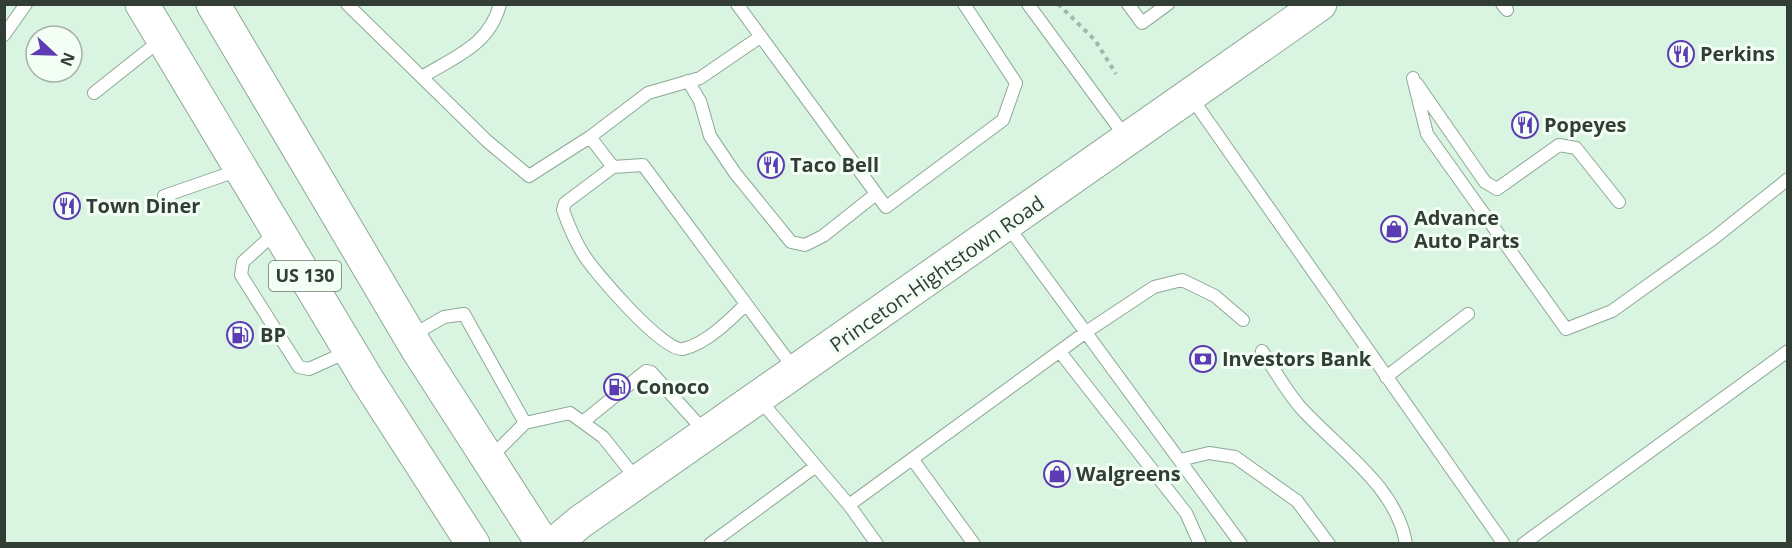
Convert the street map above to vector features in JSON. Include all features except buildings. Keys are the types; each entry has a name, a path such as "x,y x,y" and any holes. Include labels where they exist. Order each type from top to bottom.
{"main road":[{"name":"US 130","path":"142,4 350,351 473,543"},
{"name":"US 130","path":"213,4 410,336 543,543"},
{"name":"Princeton-Hightstown Road","path":"554,543 1320,4"}],"lane":[{"path":"4,35 26,4"},
{"path":"347,4 471,125 529,176 590,137 648,93 700,78 760,37"},
{"path":"422,77 483,39 498,16 500,4"},
{"path":"737,4 886,207 1003,120 1016,83 964,4"},
{"path":"1028,4 1128,140"},
{"path":"1128,4 1142,23 1168,4"},
{"path":"94,93 163,39"},
{"path":"1619,202 1576,148 1558,145 1497,189 1485,182 1413,78 1427,134 1566,329 1612,311 1714,238 1788,179"},
{"path":"688,81 700,101 710,136 741,181 791,242 805,244 823,236 876,194"},
{"path":"1190,96 1504,543"},
{"path":"590,137 613,167"},
{"path":"746,304 714,332 682,350 675,348 634,313 582,254 563,210 565,203 613,167 643,165 797,372"},
{"path":"164,196 241,169"},
{"path":"1007,224 1241,543"},
{"path":"278,231 243,262 241,275 298,367 309,369 350,351"},
{"path":"849,506 1086,332 1154,287 1182,280 1215,296 1243,320"},
{"path":"410,336 444,317 464,314 525,423"},
{"path":"1386,377 1468,314"},
{"path":"1262,351 1301,407 1366,471 1403,526 1406,543"},
{"path":"1523,543 1788,351"},
{"path":"1060,352 1186,513 1200,543"},
{"path":"584,421 646,371 651,372 707,434"},
{"path":"758,399 849,506 876,543"},
{"path":"489,460 525,423 570,413 603,436 639,482"},
{"path":"1179,460 1209,453 1235,458 1297,501 1329,543"},
{"path":"913,460 974,543"},
{"path":"710,543 816,466"}],"path":[{"path":"1058,4 1095,40 1116,74"}],"place":[{"name":"Perkins","path":"1681,54"},
{"name":"Popeyes","path":"1525,125"},
{"name":"Taco Bell","path":"771,165"},
{"name":"Town Diner","path":"67,206"},
{"name":"Advance Auto Parts","path":"1394,229"},
{"name":"BP","path":"240,335"},
{"name":"Investors Bank","path":"1203,359"},
{"name":"Conoco","path":"617,387"},
{"name":"Walgreens","path":"1057,474"}]}
